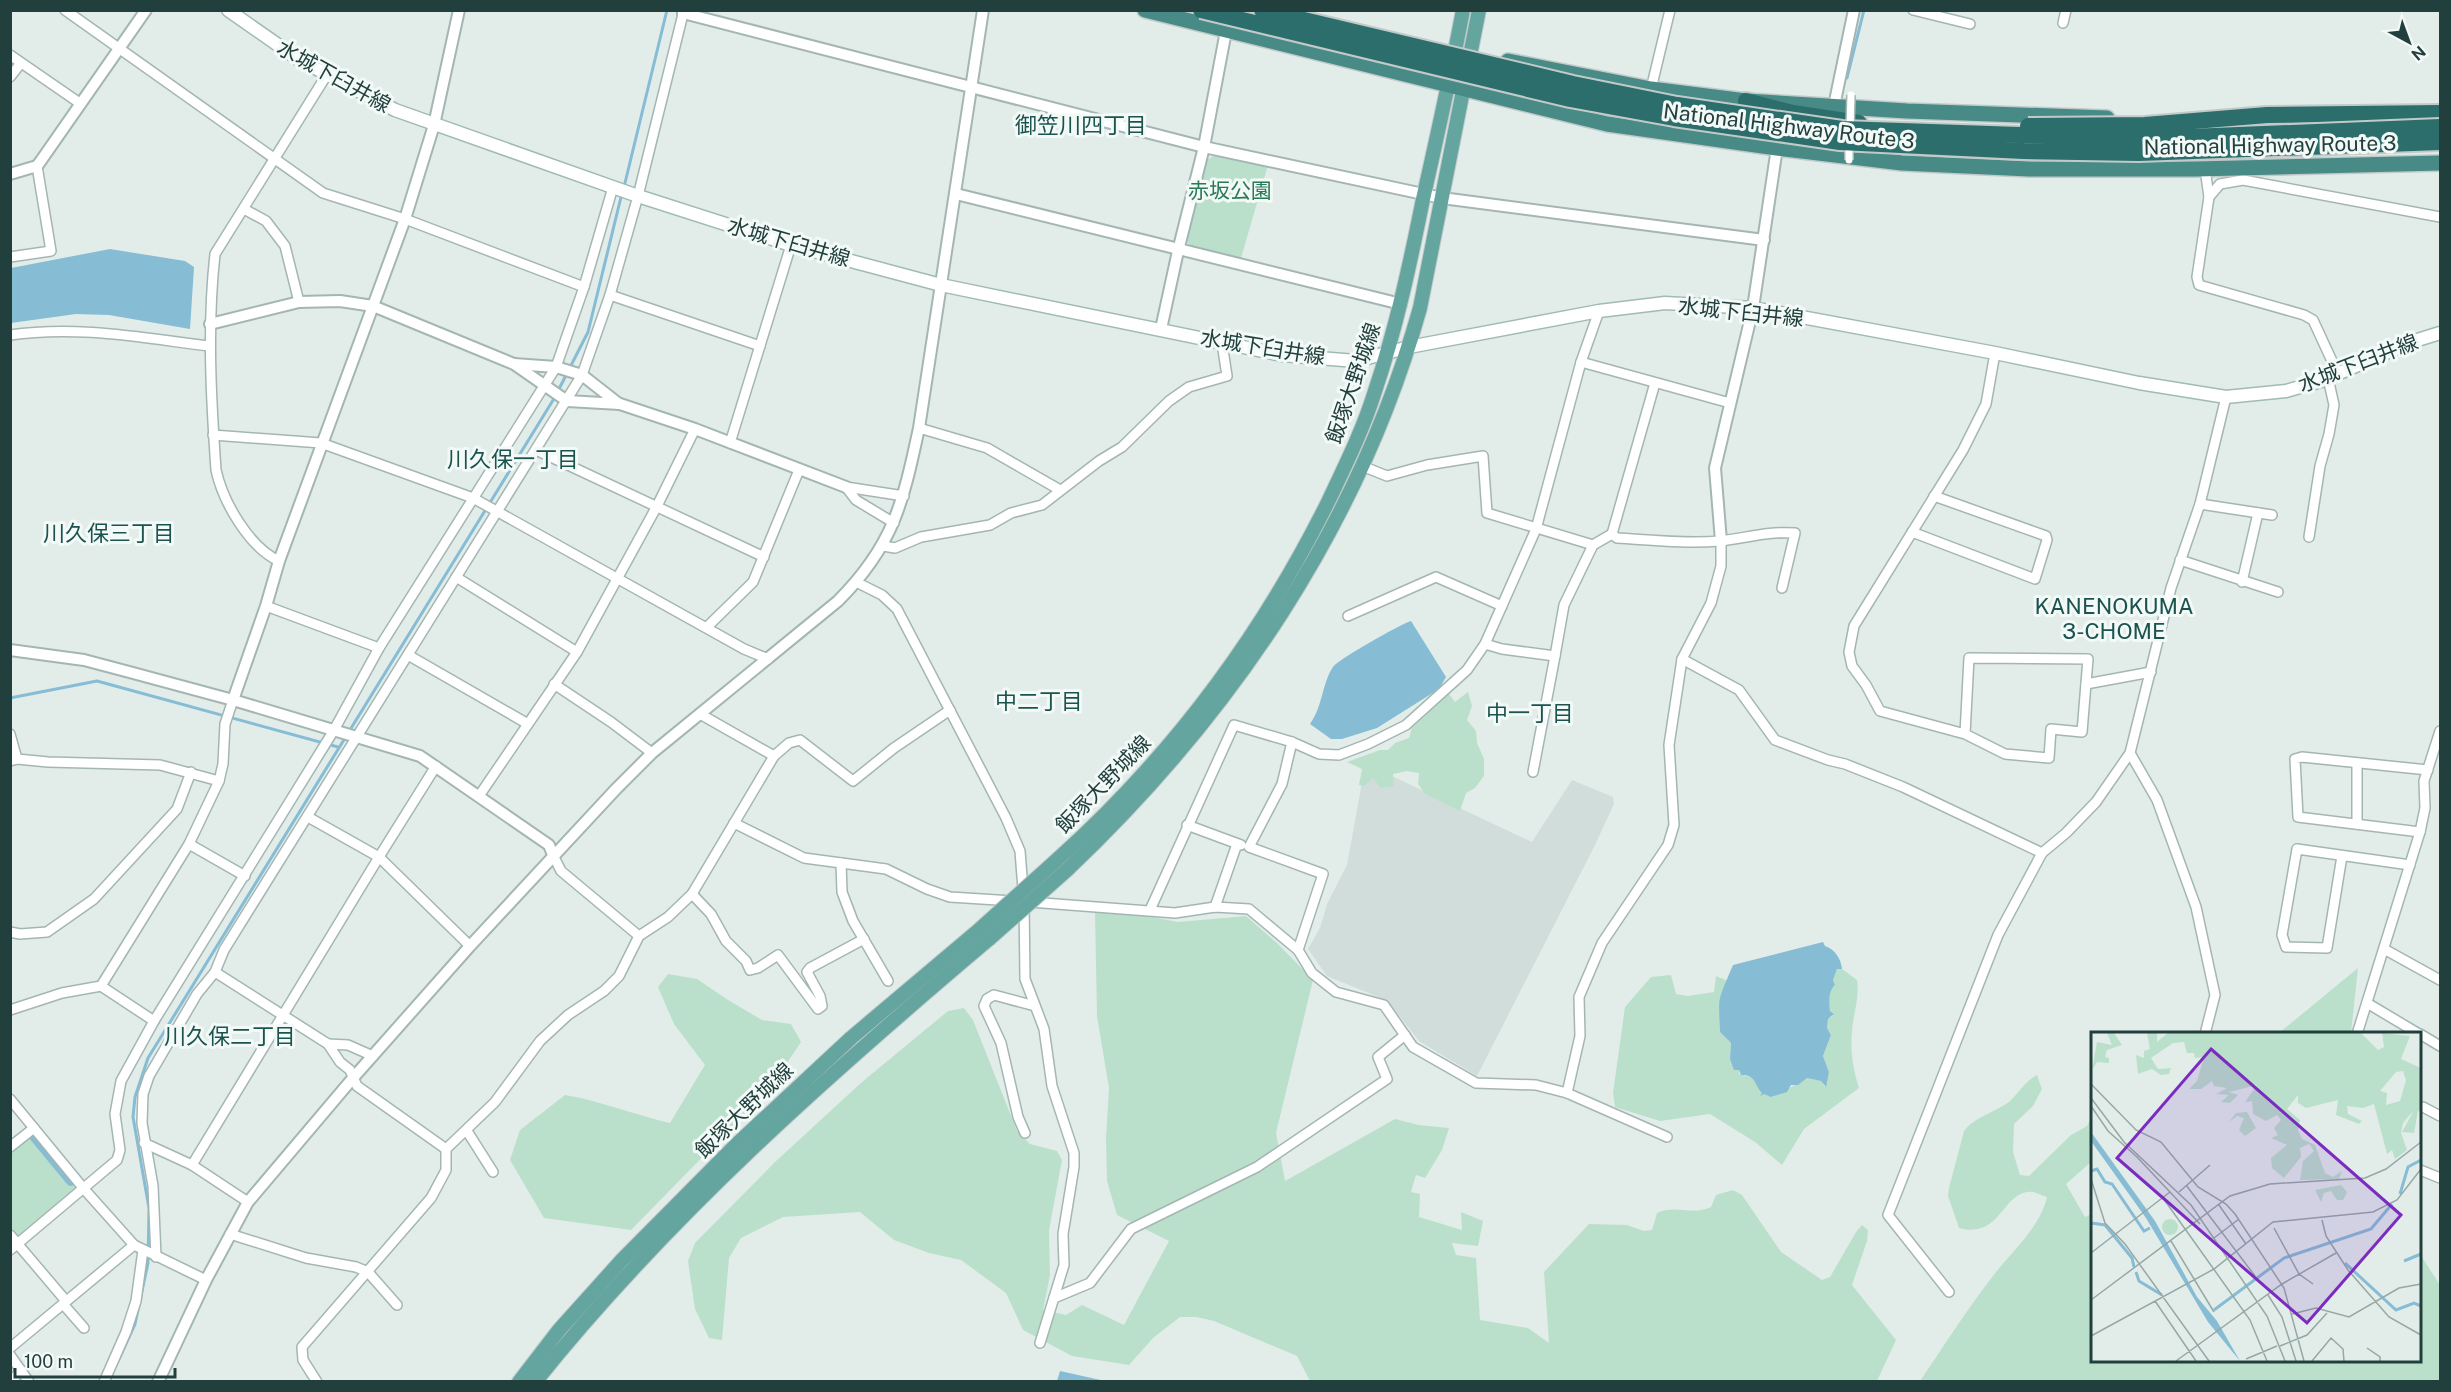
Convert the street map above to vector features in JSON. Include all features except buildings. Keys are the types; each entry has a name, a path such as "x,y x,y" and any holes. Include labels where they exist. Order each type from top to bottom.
{"highway":[{"name":"National Highway Route 3","path":"1146,10 1607,123 1777,148 1914,164 2029,169 2440,163"},
{"path":"1201,10 1570,99 1696,121 1840,142 2024,151 2139,153 2440,142"},
{"path":"1262,10 1572,84 1677,105 1842,129 2140,139 2440,127"},
{"name":"National Highway Route 3","path":"1291,10 1471,53 1651,89 1746,100 1907,111 2115,119 2307,135 2440,134"},
{"path":"1746,100 1792,113 1859,123 2027,126 2145,125 2267,115 2440,113"}],"main road":[{"name":"水城下臼井線","path":"228,10 326,76 395,110 638,196 791,245 941,285 1282,355 1356,361 1409,347 1599,311 1665,303 1754,308 1995,353 2139,383 2226,397 2286,391 2333,376 2411,342 2440,333"},
{"name":"飯塚大野城線","path":"1063,863 1192,719 1235,660 1264,617 1314,530 1353,451 1401,304 1463,10"},
{"name":"飯塚大野城線","path":"535,1382 574,1333 620,1283 769,1132 1063,863 1153,784 1238,680 1287,607 1316,557 1376,436 1409,347 1420,308 1479,10"},
{"name":"飯塚大野城線","path":"519,1382 559,1330 621,1261 737,1144 851,1038 985,934"}],"street":[{"path":"65,10 323,192 405,219 584,287"},
{"path":"10,174 36,166 146,10"},
{"path":"101,986 189,844 219,781 223,764 225,724 321,443 405,219 434,125 459,10"},
{"path":"158,1382 206,1280 248,1202 353,1078 470,945 652,753 838,601 856,582 883,546 904,495 919,428 983,10"},
{"path":"1651,89 1670,10"},
{"path":"1834,106 1854,10"},
{"path":"1913,10 1970,24"},
{"path":"2063,23 2066,10"},
{"path":"156,1257 153,1186 142,1123 143,1094 149,1076 197,994 215,972 224,950 582,375 610,295 638,196 684,12 1204,147 1442,198 1764,240"},
{"path":"1161,329 1204,147 1226,31"},
{"path":"10,56 81,104"},
{"path":"10,77 21,63"},
{"path":"279,561 265,554 227,503 219,487 213,435 209,346 214,254 326,76"},
{"path":"1849,160 1851,95"},
{"path":"1567,1093 1580,1036 1579,997 1584,984 1602,943 1668,845 1674,825 1669,745 1682,659 1711,603 1721,566 1715,468 1754,308 1777,148"},
{"path":"10,257 51,251 36,166"},
{"path":"2205,168 2209,197 2197,277 2199,285 2304,315 2313,321 2333,376 2334,405 2320,466 2309,537"},
{"path":"2209,197 2220,184 2242,180 2440,217"},
{"path":"14,1247 117,1160 120,1150 115,1114 121,1081 154,1021 334,730 379,648 475,499 556,367 584,287 613,187"},
{"path":"956,194 1178,251 1401,304"},
{"path":"244,209 266,221 285,246 298,302"},
{"path":"730,443 791,245"},
{"path":"610,295 760,346"},
{"path":"210,324 298,302 340,301 373,306 514,364 567,400 620,404 695,429 846,486 874,493 904,495"},
{"path":"1150,910 1234,725 1292,742 1319,754 1339,755 1368,744 1406,725 1467,670 1485,644 1536,529 1581,362 1599,311"},
{"path":"10,335 44,330 97,332 209,346"},
{"path":"883,546 895,548 921,537 990,525 1011,513 1042,505 1122,447 1169,401 1189,387 1227,376 1222,343"},
{"path":"1965,734 1969,658 2088,659 2082,732 2051,729 2049,758 2005,754 1965,734 1881,711 1852,666 1849,652 1854,626 1963,450 1986,404 1995,353"},
{"path":"1581,362 1730,404"},
{"path":"514,364 556,367 582,375 620,404"},
{"path":"1533,772 1564,605 1593,545 1612,534 1655,383"},
{"path":"1948,1292 1888,1215 1998,935 2042,853 2066,833 2096,802 2130,753 2180,560 2199,504 2226,397"},
{"path":"919,428 987,448 1060,490"},
{"path":"479,796 576,652 657,506 695,429"},
{"path":"213,435 321,443 475,499 744,649 768,659"},
{"path":"536,450 764,557"},
{"path":"1362,466 1387,476 1427,465 1483,456 1487,513 1593,545"},
{"path":"707,627 753,582 799,470"},
{"path":"846,486 856,500 894,523"},
{"path":"1912,532 2035,579 2048,540 2046,536 1934,496"},
{"path":"2199,504 2272,515"},
{"path":"2242,582 2258,513"},
{"path":"1612,534 1617,538 1685,543 1721,541 1775,532 1795,533 1782,588"},
{"path":"2180,560 2278,592"},
{"path":"456,577 576,652"},
{"path":"1348,616 1436,578 1502,606"},
{"path":"856,582 882,595 897,609 1006,818 1020,851 1024,902 1025,979 1044,1029 1052,1086 1074,1153 1074,1167 1063,1234 1064,1265 1040,1343"},
{"path":"266,606 379,648"},
{"path":"1485,644 1502,649 1555,656"},
{"path":"10,650 84,660 231,706 334,730 420,756 549,845 561,872 639,936"},
{"path":"408,655 528,724"},
{"path":"1682,659 1739,690 1775,740 1903,787 2042,853"},
{"path":"2086,684 2151,672"},
{"path":"554,684 652,753"},
{"path":"317,1382 303,1360 302,1347 431,1198 446,1170 446,1149 467,1131 495,1101 540,1041 568,1015 604,991 619,976 639,936 668,916 693,894 774,756 789,743 800,740 853,781 894,748 950,710"},
{"path":"700,714 774,756"},
{"path":"2358,1032 2420,832 2426,808 2424,781 2440,731"},
{"path":"10,734 14,760 160,765 219,781"},
{"path":"1249,847 1282,784 1292,742"},
{"path":"2130,753 2157,800 2196,907 2215,995 2206,1032"},
{"path":"2420,832 2298,817 2295,759 2428,770"},
{"path":"2357,763 2357,824"},
{"path":"192,1165 436,766"},
{"path":"10,932 20,934 47,932 94,900 177,809 191,772"},
{"path":"308,817 379,857 470,945"},
{"path":"734,823 804,858 886,869 927,889 950,897 1175,913 1215,907 1249,909 1298,950 1312,973 1336,992 1384,1005 1413,1047 1476,1083 1536,1085 1567,1093 1667,1137"},
{"path":"1187,825 1323,874 1298,950"},
{"path":"189,844 244,876"},
{"path":"1215,907 1237,844"},
{"path":"2342,856 2327,948 2286,946 2282,935 2297,849 2410,865"},
{"path":"841,863 842,892 853,921 888,981"},
{"path":"693,894 711,914 726,941 746,961 750,970 778,956 818,1009 822,1006 820,996 807,972 810,968 864,939"},
{"path":"2384,949 2440,980"},
{"path":"215,972 328,1044 340,1062 350,1070 357,1086 446,1149"},
{"path":"10,1010 62,993 101,986 154,1021"},
{"path":"1025,1133 1017,1117 1001,1043 984,1006 987,999 994,995 1035,1006"},
{"path":"2367,1003 2416,1032"},
{"path":"1054,1298 1090,1283 1131,1229 1257,1167 1387,1079 1378,1057 1405,1035"},
{"path":"2421,1035 2440,1046"},
{"path":"328,1044 348,1045 373,1056"},
{"path":"10,1099 84,1189 134,1245 206,1280"},
{"path":"2421,1108 2440,1116"},
{"path":"10,1148 34,1128"},
{"path":"467,1131 493,1172"},
{"path":"144,1143 192,1165 248,1202"},
{"path":"2421,1170 2440,1178"},
{"path":"230,1234 306,1258 356,1267 368,1272 397,1305"},
{"path":"10,1235 14,1247 65,1303 84,1328"},
{"path":"10,1348 134,1245"},
{"path":"104,1382 126,1332 136,1301 143,1250"},
{"path":"10,1355 29,1382"},
{"path":"11,1382 21,1370"}],"shaded area":[{"path":"1377,769 1532,842 1572,780 1613,797 1614,804 1594,847 1477,1076 1419,1041 1388,1001 1327,976 1308,949 1320,928 1327,904 1347,865 1364,771"}],"green space":[{"name":"赤坂公園","path":"1217,154 1268,165 1241,258 1191,247 1186,240 1207,160"},
{"path":"1468,692 1472,706 1467,720 1476,731 1477,743 1484,759 1484,776 1475,788 1466,793 1460,811 1425,794 1418,784 1419,773 1407,771 1393,774 1394,786 1381,788 1373,778 1364,786 1359,785 1362,769 1347,762 1380,750 1388,750 1395,743 1409,738 1412,728 1449,694 1455,702"},
{"path":"1095,912 1142,915 1178,922 1246,916 1278,944 1313,980 1276,1133 1285,1181 1395,1119 1419,1125 1449,1128 1442,1150 1425,1178 1416,1175 1411,1192 1420,1194 1419,1217 1462,1230 1461,1212 1483,1221 1478,1246 1452,1243 1456,1255 1476,1258 1480,1320 1528,1328 1549,1343 1544,1272 1589,1224 1627,1225 1644,1231 1652,1230 1657,1213 1711,1207 1716,1195 1733,1190 1742,1195 1781,1252 1822,1280 1830,1277 1862,1225 1868,1230 1867,1241 1852,1285 1896,1340 1877,1381 1310,1381 1297,1356 1214,1321 1196,1317 1180,1317 1153,1338 1129,1365 1072,1356 1023,1330 1006,1293 961,1260 929,1253 894,1240 860,1212 783,1217 741,1238 729,1258 722,1340 709,1338 695,1309 688,1261 695,1243 775,1162 862,1082 948,1011 964,1008 973,1020 1017,1131 1030,1144 1057,1151 1062,1160 1049,1230 1050,1275 1043,1310 1066,1315 1082,1305 1124,1325 1169,1241 1117,1215 1107,1181 1106,1138 1109,1088 1097,1016"},
{"path":"2358,968 2351,1032 2280,1032"},
{"path":"1837,969 1842,969 1857,980 1858,993 1851,1046 1859,1088 1804,1129 1782,1165 1755,1142 1710,1114 1660,1121 1615,1107 1613,1093 1625,1007 1651,977 1671,975 1676,994 1688,996 1714,992 1716,976 1728,981 1721,1005 1720,1032 1731,1043 1730,1059 1739,1070 1739,1074 1752,1077 1762,1093 1773,1097 1807,1078 1821,1081 1825,1087 1829,1072 1823,1056 1831,1035 1827,1028 1828,1019 1833,1016 1829,1000 1830,992 1835,985 1833,980"},
{"path":"668,974 697,979 762,1020 791,1024 801,1042 771,1087 631,1230 544,1218 510,1160 520,1130 565,1095 670,1123 705,1065 674,1024 658,987"},
{"path":"2037,1075 2042,1089 2033,1106 2014,1124 2013,1152 2020,1175 2029,1176 2071,1135 2087,1126 2091,1118 2091,1162 2066,1184 2085,1217 2091,1214 2091,1362 2421,1362 2421,1256 2440,1285 2440,1381 1920,1381 1983,1289 2032,1229 2043,1208 2047,1197 2033,1192 2023,1193 2014,1198 1993,1221 1973,1230 1959,1228 1948,1196 1964,1131 1968,1126 2009,1102"},
{"path":"34,1128 84,1189 18,1244 11,1235 10,1147"}],"water":[{"path":"110,249 185,261 194,267 190,329 109,315 76,314 11,323 11,268"},
{"path":"1411,621 1446,677 1439,689 1377,728 1342,739 1331,739 1310,724 1318,710 1329,673 1333,667 1370,642"},
{"path":"1823,942 1837,955 1842,969 1837,969 1833,980 1835,985 1829,997 1830,1011 1834,1014 1828,1019 1827,1028 1831,1035 1823,1056 1829,1072 1826,1087 1821,1081 1807,1078 1798,1085 1791,1085 1787,1092 1771,1097 1764,1094 1760,1096 1762,1093 1752,1078 1741,1075 1739,1070 1734,1070 1730,1059 1731,1043 1720,1032 1719,1001 1724,985 1733,965"},
{"path":"1060,1371 1105,1381 1057,1381"}],"waterway":[{"path":"624,187 667,10"},
{"path":"1847,78 1864,10"},
{"path":"558,391 588,332 622,193"},
{"path":"118,1361 135,1324 148,1263 149,1208 133,1117 135,1097 148,1058 555,397"},
{"path":"10,698 97,681 338,747"},
{"path":"33,1135 71,1181"}],"district":[{"name":"御笠川四丁目","path":"1081,125"},
{"name":"川久保一丁目","path":"513,459"},
{"name":"川久保三丁目","path":"109,533"},
{"name":"KANENOKUMA 3-CHOME","path":"2114,618"},
{"name":"中二丁目","path":"1039,701"},
{"name":"中一丁目","path":"1530,713"},
{"name":"川久保二丁目","path":"230,1036"}]}
